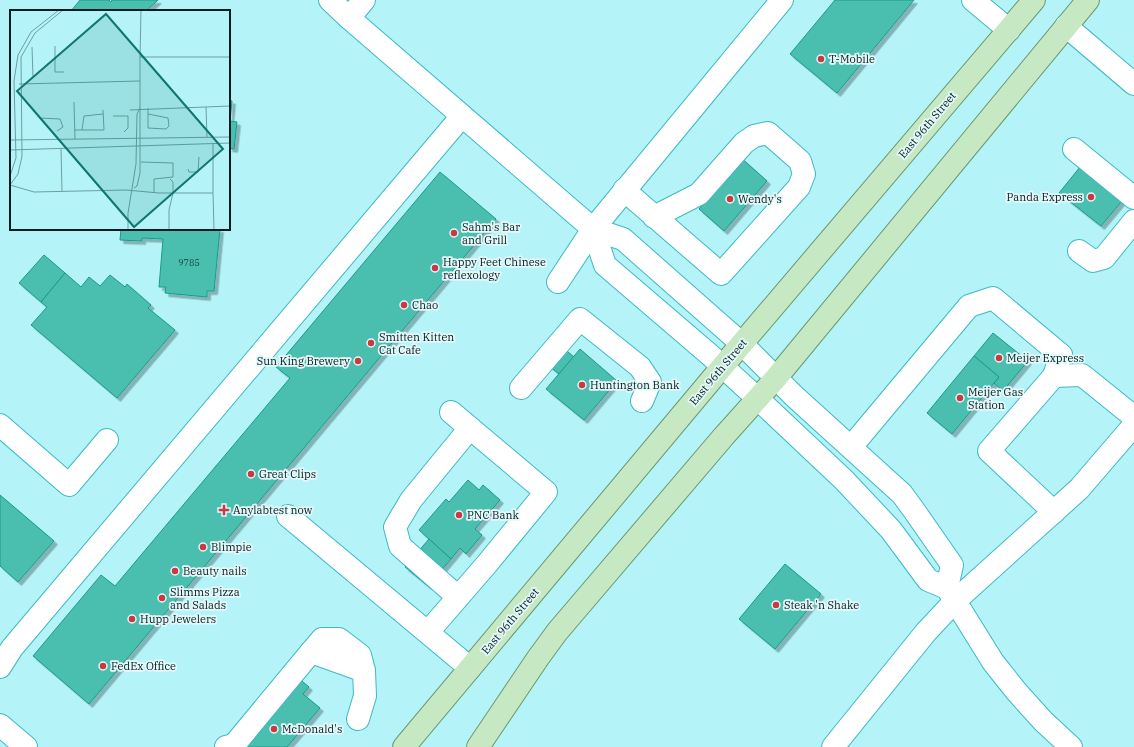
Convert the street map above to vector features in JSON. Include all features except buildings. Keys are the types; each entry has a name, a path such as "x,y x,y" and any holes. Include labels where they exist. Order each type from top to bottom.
{"main road":[{"name":"East 96th Street","path":"404,747 722,367 1034,0"},
{"path":"478,747 557,632 757,398 776,378 1088,0"}],"street":[{"path":"330,0 593,229 623,239 742,344 766,366 776,378 902,494 952,565 951,595"},
{"path":"349,18 364,0"},
{"path":"558,282 593,229 782,0"},
{"path":"973,0 1008,30"},
{"path":"1066,26 1134,84"},
{"path":"0,666 17,642 462,116"},
{"path":"624,190 654,217 721,274 799,187 804,174 800,161 768,133 754,136 744,143 699,194 654,217"},
{"path":"1074,149 1134,198"},
{"path":"1079,251 1093,261 1104,258 1134,220"},
{"path":"593,229 605,265 757,398 844,480 891,530 928,580 951,595 994,662 1016,691 1043,721 1071,747"},
{"path":"851,447 969,306 993,298 1061,355 1082,376 1134,417"},
{"path":"521,388 580,319 640,367 650,382 642,401"},
{"path":"1054,512 990,451 1054,376 1061,355"},
{"path":"1054,376 1082,376"},
{"path":"428,632 546,492 451,412"},
{"path":"0,425 69,485 107,440"},
{"path":"834,747 926,632 951,595 1054,512 1079,488 1134,425"},
{"path":"458,597 400,546 395,527 411,500 470,428"},
{"path":"288,516 470,668"},
{"path":"226,747 234,745 322,639 339,639 360,655 364,671 365,696 358,719"},
{"path":"0,725 26,747"}],"place":[{"name":"T-Mobile","path":"821,59"},
{"name":"Panda Express","path":"1091,197"},
{"name":"Wendy's","path":"730,199"},
{"name":"Sahm's Bar and Grill","path":"454,233"},
{"name":"Happy Feet Chinese reflexology","path":"435,268"},
{"name":"Chao","path":"404,305"},
{"name":"Smitten Kitten Cat Cafe","path":"371,343"},
{"name":"Meijer Express","path":"999,358"},
{"name":"Sun King Brewery","path":"358,361"},
{"name":"Huntington Bank","path":"582,385"},
{"name":"Meijer Gas Station","path":"960,398"},
{"name":"Great Clips","path":"251,474"},
{"name":"Anylabtest now","path":"224,510"},
{"name":"PNC Bank","path":"459,515"},
{"name":"Blimpie","path":"203,547"},
{"name":"Beauty nails","path":"175,571"},
{"name":"Slimms Pizza and Salads","path":"162,598"},
{"name":"Steak 'n Shake","path":"776,605"},
{"name":"Hupp Jewelers","path":"132,619"},
{"name":"FedEx Office","path":"103,666"},
{"name":"McDonald's","path":"274,729"}]}
